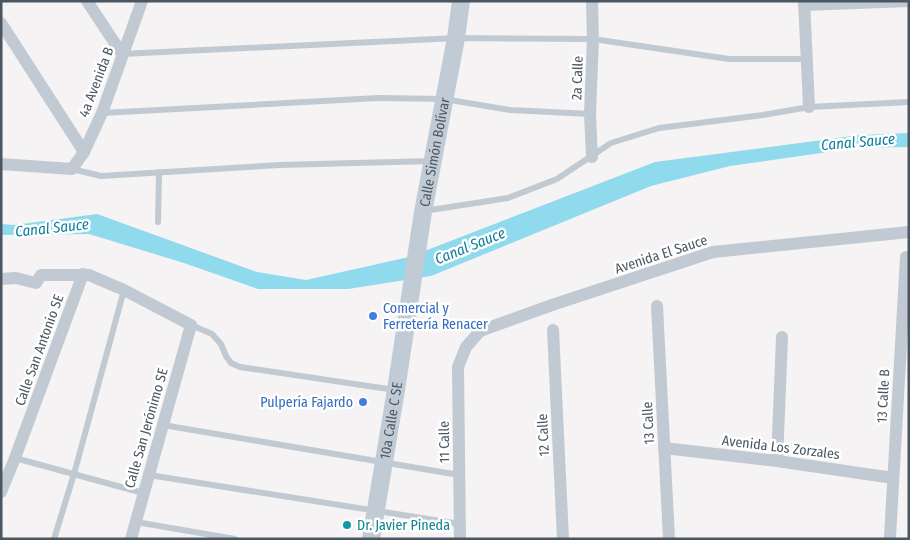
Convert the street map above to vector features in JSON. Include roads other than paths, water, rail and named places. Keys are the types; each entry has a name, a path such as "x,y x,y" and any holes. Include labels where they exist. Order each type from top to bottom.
{"street":[{"path":"87,1 122,54"},
{"name":"4a Avenida B","path":"72,170 84,152 102,113 142,1"},
{"name":"Calle Simón Bolívar","path":"410,301 422,218 456,38 461,1"},
{"name":"2a Calle","path":"592,157 590,114 593,39 592,3 594,1"},
{"path":"809,107 804,3 909,1"},
{"path":"1,23 84,152"},
{"path":"1,164 72,170"},
{"name":"Avenida El Sauce","path":"466,347 480,331 552,305 713,252 909,232"},
{"name":"13 Calle B","path":"890,537 906,257"},
{"name":"Calle San Antonio SE","path":"1,492 83,274"},
{"path":"1,279 16,278 36,283 41,275 90,275 124,290 191,325"},
{"name":"10a Calle C SE","path":"371,539 410,301"},
{"name":"13 Calle","path":"658,306 669,539"},
{"name":"Calle San Jerónimo SE","path":"131,539 191,325"},
{"name":"12 Calle","path":"554,330 563,539"},
{"path":"777,461 782,337"},
{"name":"11 Calle","path":"460,539 458,367 466,347"},
{"name":"Avenida Los Zorzales","path":"664,448 777,461 893,478"}],"lane":[{"path":"122,54 456,38 593,39 729,59 807,59"},
{"path":"102,113 378,98 444,100 510,110 590,114"},
{"path":"422,218 508,198 557,179 611,144 659,128 763,115 809,107 909,102"},
{"path":"72,170 101,176 280,165 432,161"},
{"path":"158,222 159,172"},
{"path":"54,539 74,474 124,290"},
{"path":"191,325 212,334 231,363 240,366 396,390"},
{"path":"163,425 459,474"},
{"path":"15,458 143,493"},
{"path":"149,475 460,524"},
{"path":"136,522 235,539"}],"water":[{"name":"Canal Sauce","path":"909,133 909,147 856,148 730,166 651,186 431,276 348,289 258,289 184,263 89,234 1,235 1,224 14,225 97,214 257,272 306,280 409,257 655,162 860,135"}],"place":[{"name":"Comercial y Ferretería Renacer","path":"373,316"},
{"name":"Pulpería Fajardo","path":"363,402"},
{"name":"Dr. Javier Pineda","path":"347,525"}]}
